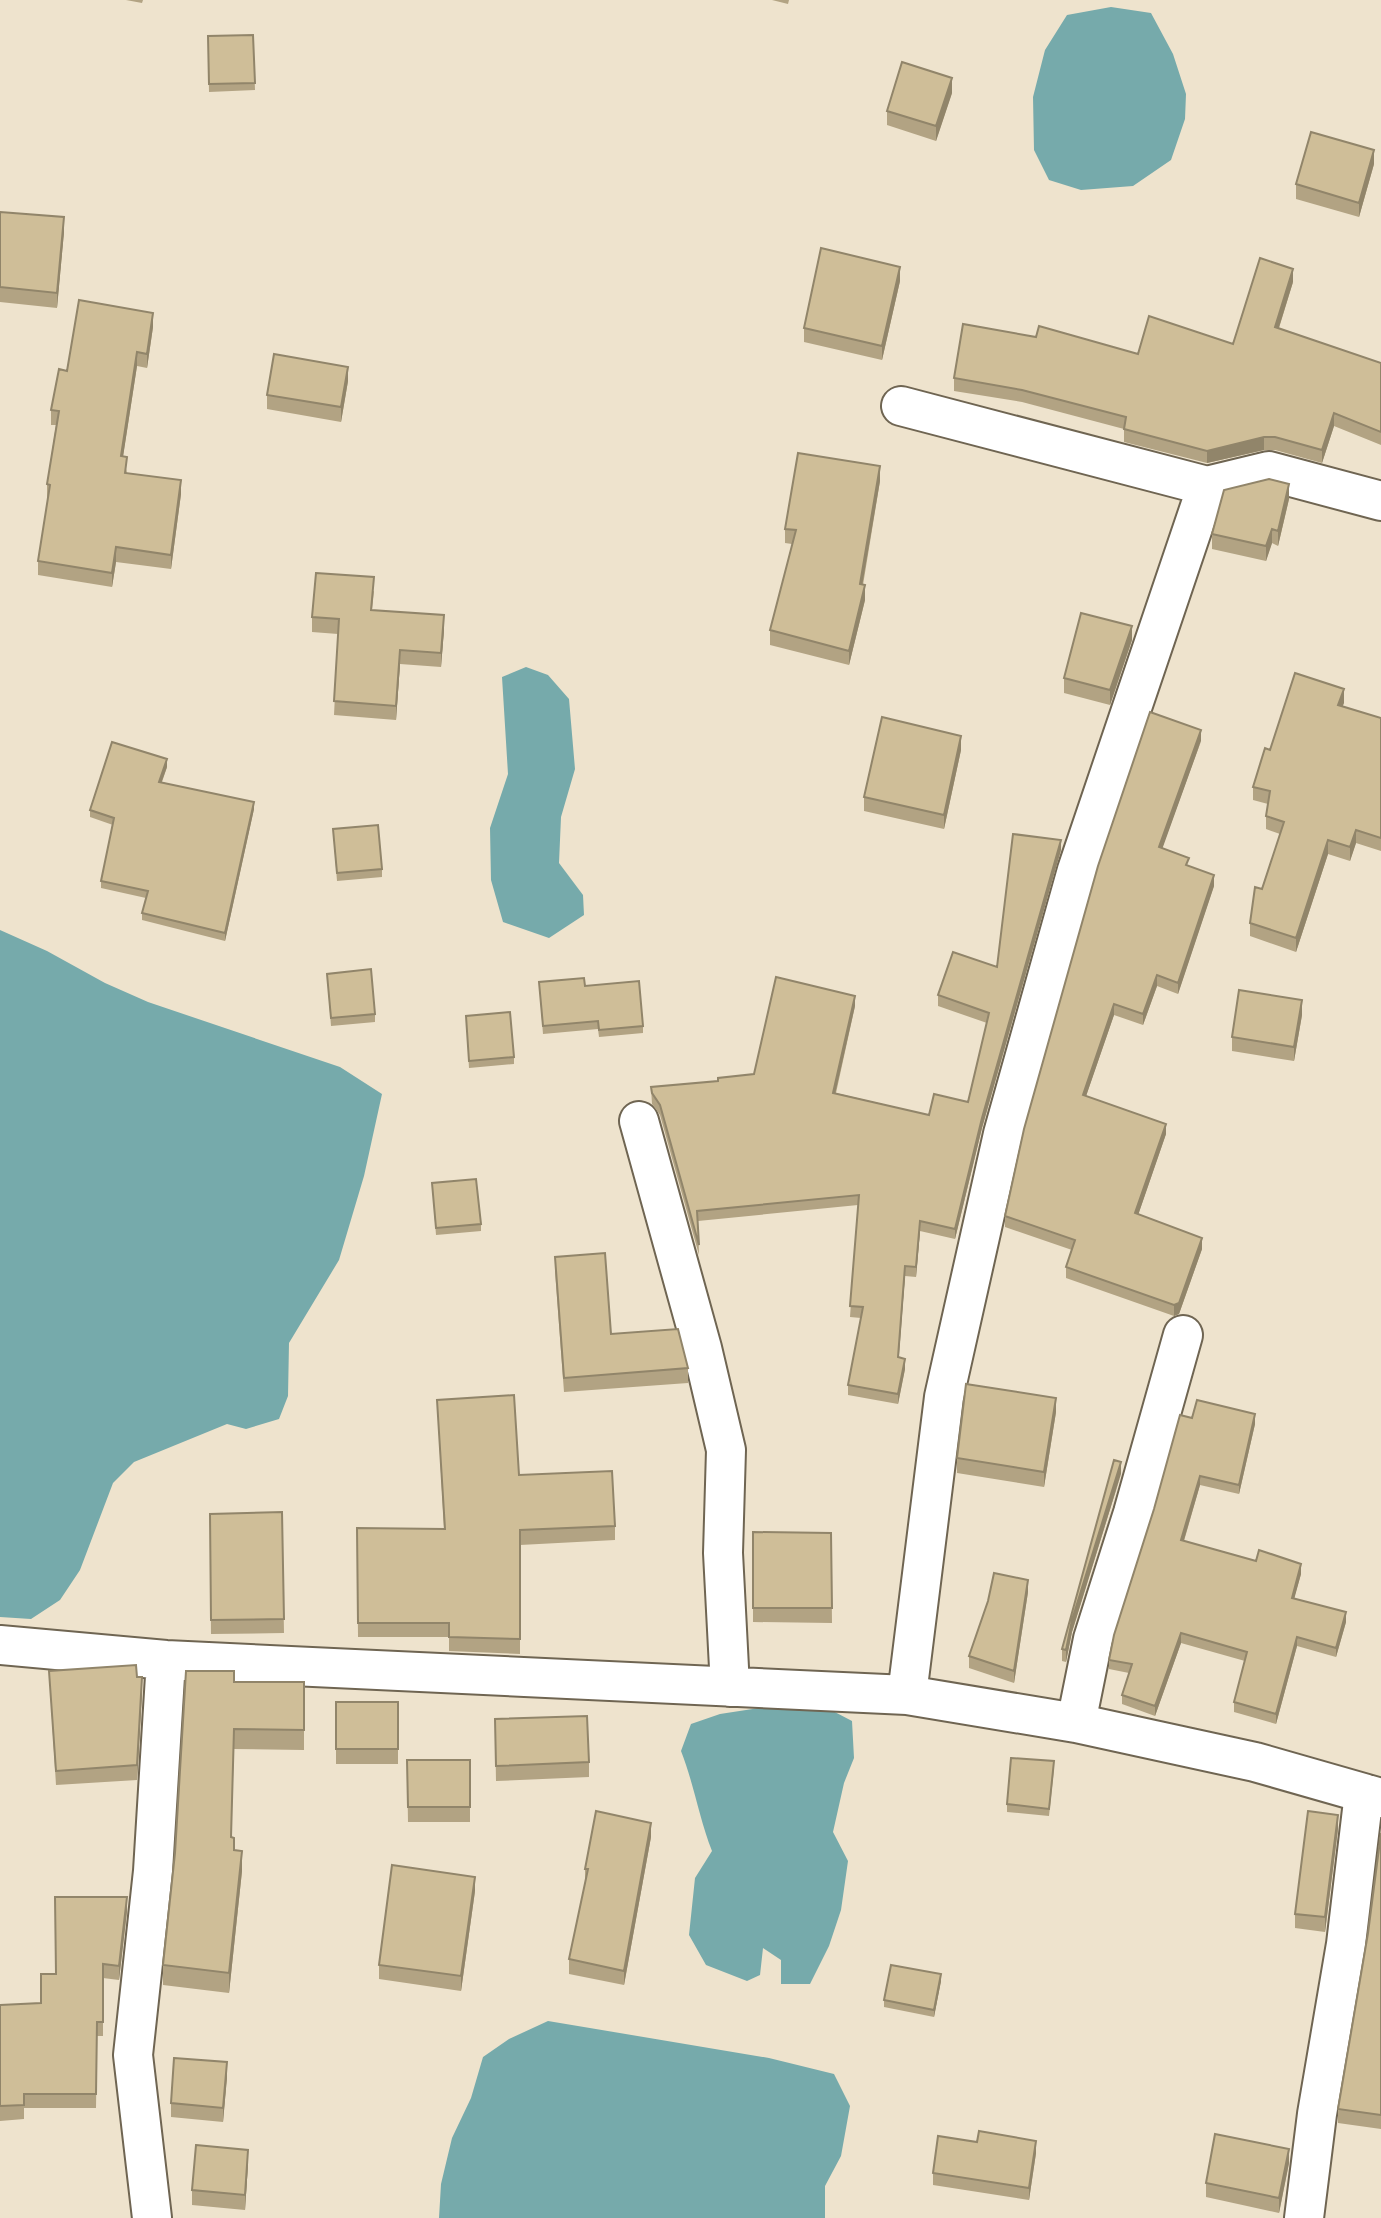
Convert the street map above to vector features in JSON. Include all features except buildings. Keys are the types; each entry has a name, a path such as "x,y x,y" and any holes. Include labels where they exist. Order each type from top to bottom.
{"street":[{"path":"901,406 1207,486 1269,471 1381,501"},
{"path":"907,1695 944,1397 1003,1134 1077,870 1207,486"},
{"path":"639,1121 702,1348 726,1450 723,1553 730,1687"},
{"path":"1076,1723 1093,1639 1133,1514 1183,1335"},
{"path":"0,1645 166,1660 907,1695 1076,1723 1255,1762 1373,1795 1317,2114 1304,2218"},
{"path":"152,2218 133,2055 153,1871 166,1660"}],"water":[{"path":"1111,7 1151,13 1173,54 1186,94 1185,119 1171,160 1133,186 1081,190 1049,180 1034,150 1033,97 1045,50 1067,15"},
{"path":"526,667 548,675 569,699 575,769 561,817 559,863 583,895 584,915 549,938 503,922 491,880 490,828 508,774 502,677"},
{"path":"0,930 148,1002 340,1067 382,1094 364,1176 339,1260 289,1343 288,1396 279,1419 246,1429 227,1424 134,1462 113,1483 80,1570 60,1600 31,1619 0,1617"},
{"path":"773,1706 829,1709 852,1721 854,1758 844,1783 833,1832 848,1861 841,1910 829,1946 810,1984 781,1984 781,1960 763,1948 760,1975 747,1981 706,1965 689,1935 695,1878 712,1851 681,1751 691,1724 720,1714"},
{"path":"548,2021 769,2058 834,2074 850,2106 841,2156 825,2186 825,2218 439,2218 441,2184 452,2138 471,2098 483,2057 509,2039"}]}
